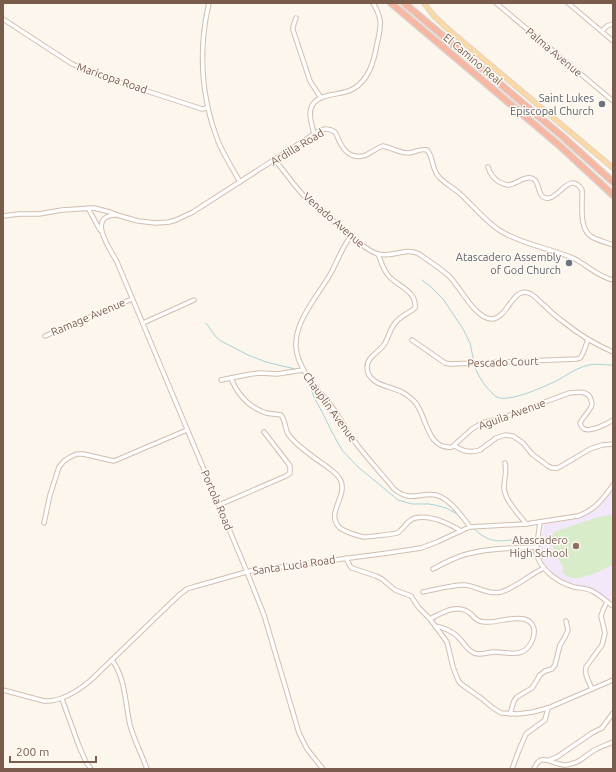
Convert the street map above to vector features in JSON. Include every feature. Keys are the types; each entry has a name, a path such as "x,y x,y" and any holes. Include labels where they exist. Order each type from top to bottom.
{"highway":[{"name":"El Camino Real","path":"390,3 560,146 613,195"},
{"name":"El Camino Real","path":"404,3 563,137 612,181"}],"main road":[{"name":"El Camino Real","path":"424,3 434,16 449,30 613,168"}],"street":[{"path":"209,3 203,34 202,52 204,88 218,143 240,182"},
{"path":"314,134 310,111 314,104 321,98 353,89 360,83 370,70 375,55 380,27 380,16 373,3"},
{"name":"Palma Avenue","path":"496,3 613,101"},
{"path":"568,3 613,41"},
{"path":"296,18 293,27 300,52 310,81 321,98"},
{"name":"Maricopa Road","path":"3,19 72,64 95,74 202,109 208,108"},
{"path":"602,31 607,26 613,24"},
{"name":"Ardilla Road","path":"3,216 39,214 88,208 102,209 117,215 150,223 176,220 193,212 320,130 325,129 336,134 344,150 356,156 364,156 383,146 407,153 420,149 427,150 431,155 437,176 458,192 499,230 512,237 571,258 613,280"},
{"name":"Venado Avenue","path":"275,160 304,195 351,236 378,254"},
{"path":"488,167 493,177 504,184 512,184 528,178 534,180 541,195 546,198 554,196 567,185 578,185 582,190 582,213 586,231 594,238 613,245"},
{"name":"Portola Road","path":"88,208 117,262 247,572 264,615 298,729 307,749 323,769"},
{"path":"102,233 101,225 104,218 117,215"},
{"name":"Chauplin Avenue","path":"351,236 345,244 328,278 308,310 296,337 296,349 303,370 337,413 354,442 394,489 408,496 433,495 441,497 463,517 470,527"},
{"path":"378,254 386,255 407,251 419,254 449,277 472,306 483,316 488,318 494,319 501,315 517,295 523,292 531,294 562,321 598,346 613,352"},
{"path":"378,254 390,278 414,297 416,308 395,322 385,343 370,359 367,366 368,372 375,382 401,392 415,401 433,438 438,444 445,447 455,446 463,451 477,451 496,438 509,435 520,440 532,454 548,466 554,468 558,468 594,448 602,445 613,444"},
{"name":"Ramage Avenue","path":"45,336 132,298"},
{"path":"142,323 194,300"},
{"name":"Pescado Court","path":"412,340 445,363 450,364 577,359 582,356 588,339"},
{"path":"221,380 251,374 277,374 303,370"},
{"path":"231,378 235,388 253,407 265,412 281,415 284,418 287,432 293,439 340,479 342,494 335,510 336,523 340,528 364,537 390,535 398,532 409,521 416,518 431,518 449,524 461,531"},
{"name":"Aguila Avenue","path":"455,446 472,429 482,423 502,418 569,393 577,392 588,394 591,399 591,406 580,423 583,428 591,429 609,423 613,420"},
{"path":"44,523 50,495 59,467 70,456 83,454 114,461 187,430"},
{"path":"219,505 290,473 290,466 264,432"},
{"path":"505,463 504,490 507,499 526,524"},
{"name":"Santa Lucia Road","path":"3,690 50,702 62,699 91,680 179,595 193,587 267,568 421,548 470,527 526,524 578,516 593,509 613,485"},
{"path":"540,522 536,547 537,556 548,573 575,587 592,591 613,606"},
{"path":"433,569 453,559 468,554 484,551 536,547"},
{"path":"346,558 352,568 376,576 395,590 411,596 430,619 448,645 455,674 461,684 500,713 518,714 548,708 613,680"},
{"path":"422,592 461,584 488,592 498,592 518,584 544,568"},
{"path":"592,689 585,670 602,645 605,633 601,616 602,610 607,602"},
{"path":"430,619 448,610 461,609 478,620 484,622 514,618 526,620 533,625 535,631 530,646 522,652 511,654 494,652 479,654 470,651 454,634 439,626 435,626"},
{"path":"510,714 514,701 517,697 532,688 540,675 545,671 552,669 555,665 560,645 568,630 566,621"},
{"path":"112,660 120,674 131,726 147,769"},
{"path":"62,699 81,752 91,769"},
{"path":"512,769 526,734 545,720 548,708"},
{"path":"534,769 535,765 541,760 549,760 557,757 592,733 602,728 613,713"},
{"path":"549,760 558,764 566,765 577,762 593,750 613,742"}],"shaded area":[{"name":"Atascadero High School","path":"613,488 613,603 589,588 561,580 556,577 542,563 538,552 539,541 545,524 578,518 588,514 598,508"}],"green space":[{"path":"609,515 613,516 613,565 594,574 579,578 567,576 562,571 564,568 556,555 553,545 552,536 554,532 595,518"}],"waterway":[{"path":"422,280 443,299 463,329 470,343 474,362"},
{"path":"206,323 216,337 221,341 248,355 266,362 295,369"},
{"path":"474,365 486,387 496,397 503,398 510,398 537,390 574,370 588,365 613,365"},
{"path":"300,372 303,373 309,384 314,397 342,450 357,466 398,500 412,504 435,505 446,508 459,515"},
{"path":"473,528 489,539 499,541 518,539"}],"place":[{"name":"Saint Lukes Episcopal Church","path":"602,104"},
{"name":"Atascadero Assembly of God Church","path":"569,263"},
{"name":"Atascadero High School","path":"576,546"}]}
